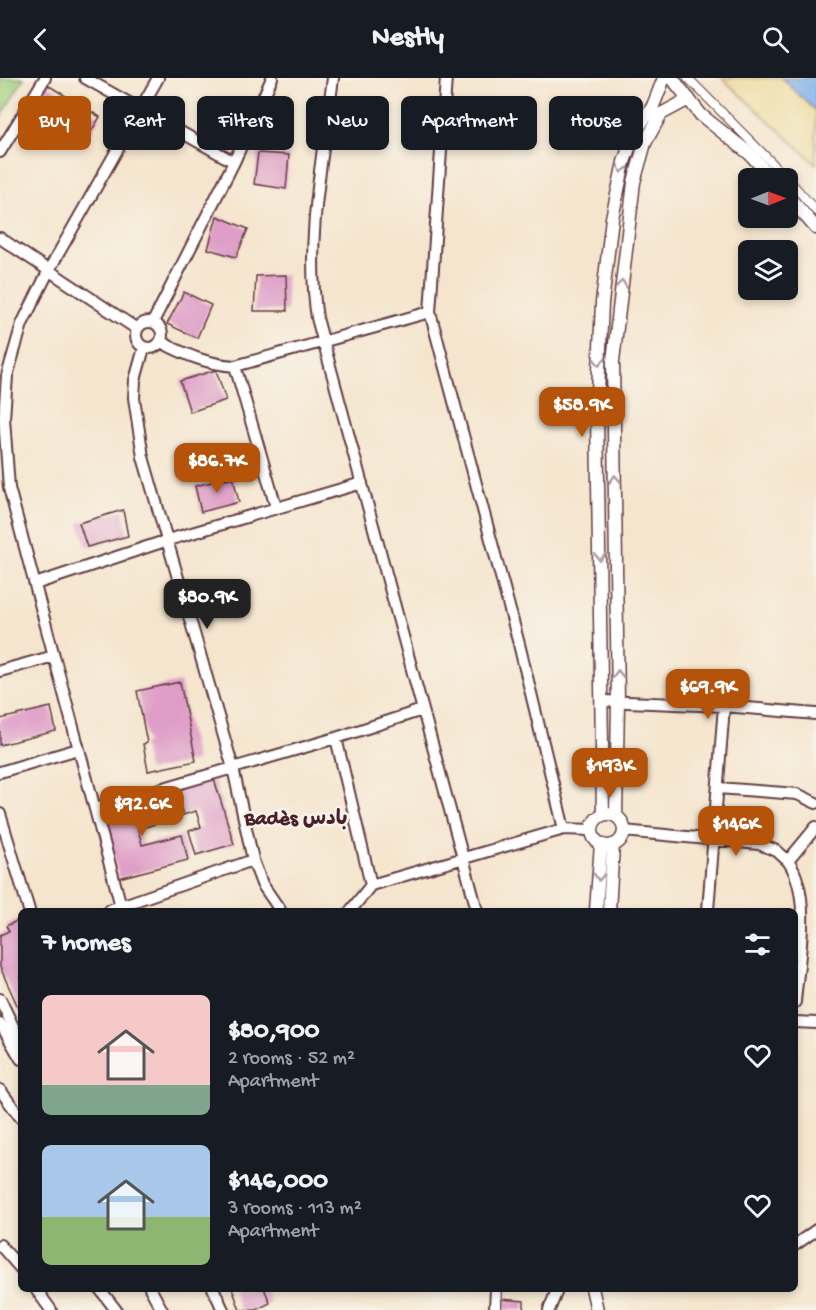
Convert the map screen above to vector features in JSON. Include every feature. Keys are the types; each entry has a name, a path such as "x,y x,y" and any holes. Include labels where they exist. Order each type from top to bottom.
{"street":[{"path":"0,152 45,78"},
{"path":"85,78 116,96"},
{"path":"147,96 158,78"},
{"path":"153,322 234,162 272,78"},
{"path":"333,78 318,202 312,270 313,294 322,341 476,908"},
{"path":"446,78 430,312 519,644 564,829"},
{"path":"603,815 597,415 602,303 612,218 624,162 634,134 653,106 664,78"},
{"path":"672,78 701,115 750,154 763,168"},
{"path":"687,78 776,168"},
{"path":"616,816 618,702 613,361 634,182 645,143 661,114 689,99"},
{"path":"185,135 234,162"},
{"path":"116,150 49,270 22,324 3,375 4,489 35,584 121,908 253,860"},
{"path":"798,191 816,211"},
{"path":"798,207 816,228"},
{"path":"0,238 137,329"},
{"path":"161,342 190,357 218,365 235,366 430,312"},
{"path":"144,348 136,338 137,329 144,323 153,322"},
{"path":"144,348 154,348 161,342 162,332 153,322"},
{"path":"144,348 135,380 137,425 147,473 233,768 253,860 262,884 279,908"},
{"path":"235,366 276,507"},
{"path":"35,584 168,540 362,483"},
{"path":"0,671 54,656"},
{"path":"603,701 724,706 816,714"},
{"path":"708,908 724,706"},
{"path":"95,808 336,738 422,710"},
{"path":"336,738 370,885"},
{"path":"0,772 78,749"},
{"path":"718,788 797,794 816,803"},
{"path":"0,814 28,908"},
{"path":"603,815 616,816 621,820 624,831 620,840 607,844 595,838 592,830 597,818 603,815"},
{"path":"788,861 816,827"},
{"path":"353,908 370,885 564,829 592,830"},
{"path":"624,831 768,846 788,861 798,878 802,902 798,959"},
{"path":"596,908 607,844"},
{"path":"607,844 609,908"},
{"path":"0,999 18,1037"},
{"path":"798,1022 816,1023"},
{"path":"0,1023 18,1054"},
{"path":"0,1090 18,1114"},
{"path":"798,1243 816,1230"},
{"path":"0,1245 18,1266"},
{"path":"38,1292 51,1310"},
{"path":"102,1292 116,1310"},
{"path":"152,1292 162,1310"},
{"path":"215,1292 223,1310"},
{"path":"495,1310 496,1292"},
{"path":"549,1310 556,1292"},
{"path":"593,1292 597,1310"}],"green space":[{"path":"0,78 24,78 0,119"}],"sand":[{"path":"722,78 782,78 816,111 816,164"}],"water":[{"path":"782,78 816,78 816,111 815,110"}],"building":[{"path":"46,84 66,96 40,96"},
{"path":"91,112 100,117 91,132"},
{"path":"258,153 289,155 286,189 254,184"},
{"path":"217,216 248,229 236,257 208,249"},
{"path":"286,275 287,311 254,311 256,276"},
{"path":"184,292 211,305 197,338 167,324"},
{"path":"216,370 226,400 190,412 180,381"},
{"path":"233,477 239,502 201,512 195,486"},
{"path":"123,510 128,536 87,547 79,523"},
{"path":"180,682 196,761 148,771 143,744 147,743 137,691"},
{"path":"51,707 56,731 0,745 0,719"},
{"path":"214,779 234,844 196,855 189,831 201,827 196,811 183,815 176,791"},
{"path":"168,794 174,819 138,829 142,845 182,835 188,860 119,878 102,811"},
{"path":"18,920 18,1007 0,967 0,935 9,931 6,926"},
{"path":"233,1292 266,1292 270,1303 256,1310 240,1310"},
{"path":"500,1299 524,1301 524,1310 500,1310"}],"district":[{"name":"Badès بادس","path":"296,817"}]}
